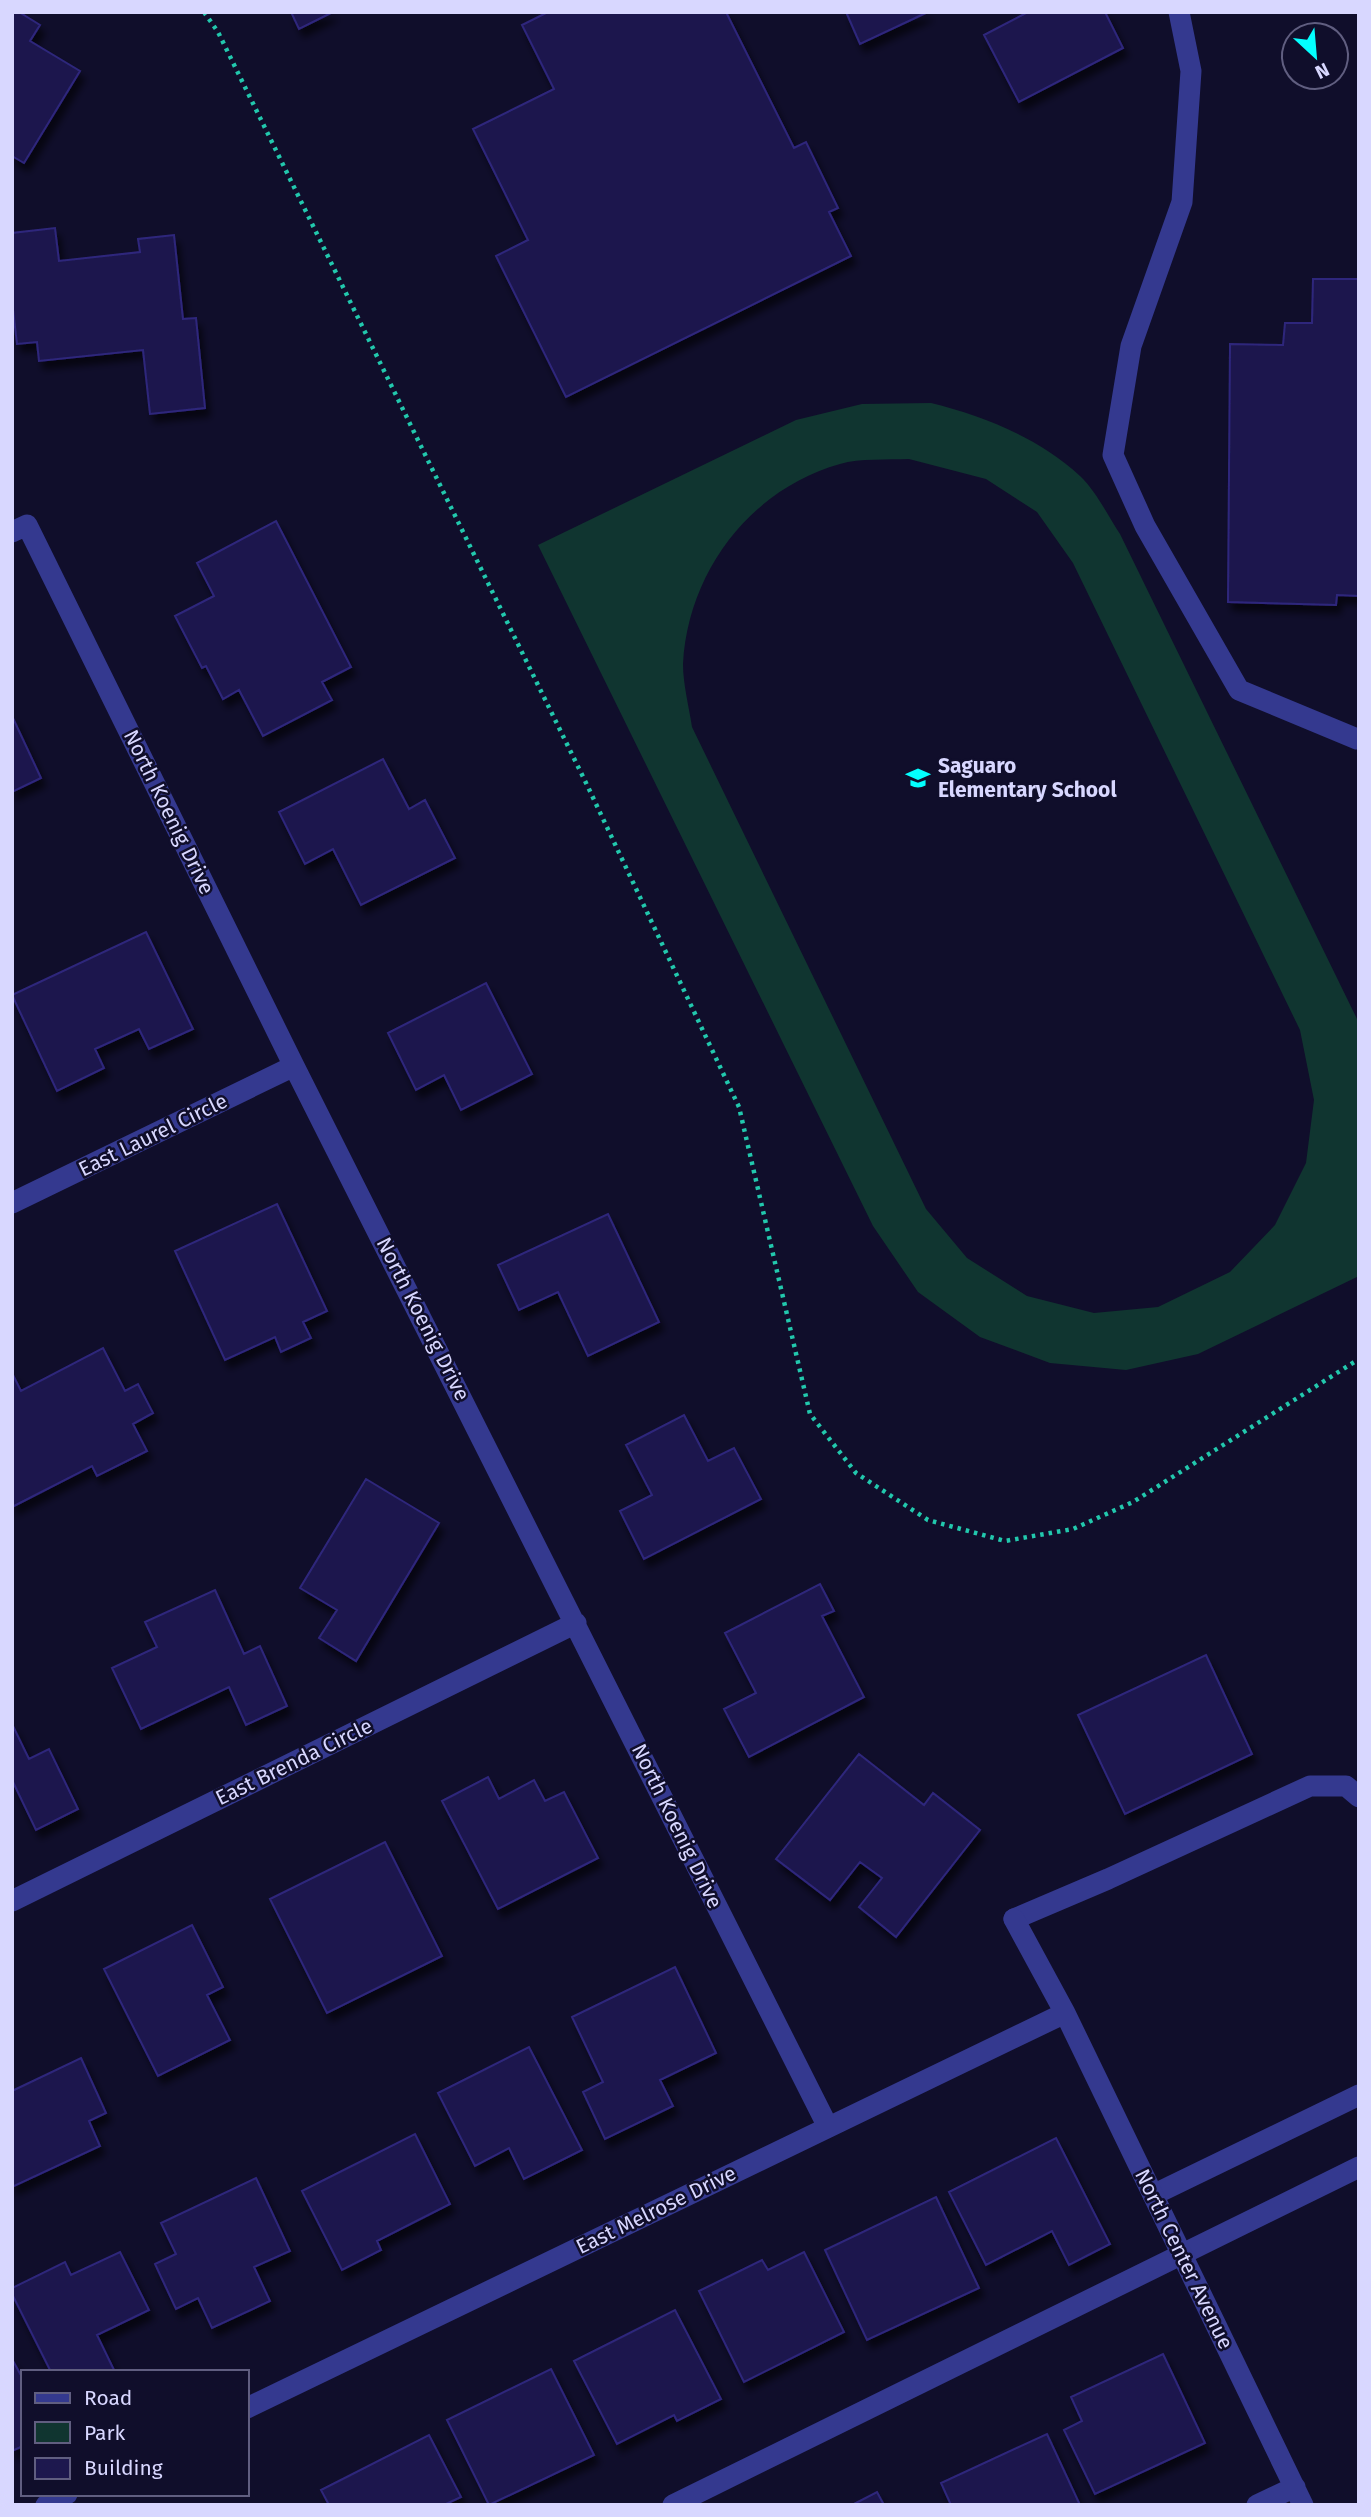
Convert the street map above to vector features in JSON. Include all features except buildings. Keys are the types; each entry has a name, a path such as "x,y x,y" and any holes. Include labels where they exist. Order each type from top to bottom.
{"street":[{"path":"1179,12 1191,71 1182,202 1131,346 1113,455 1145,526 1239,690 1357,739"},
{"name":"North Koenig Drive","path":"12,533 27,525 294,1066 828,2127"},
{"name":"East Laurel Circle","path":"12,1203 294,1066"},
{"name":"East Brenda Circle","path":"12,1900 576,1623"},
{"name":"North Center Avenue","path":"1299,2496 1065,2013 1014,1919 1310,1786 1346,1786 1359,1797"},
{"name":"East Melrose Drive","path":"248,2408 1065,2013"},
{"path":"1153,2195 1359,2095"},
{"path":"673,2505 1359,2167"},
{"path":"46,2505 64,2496"},
{"path":"1257,2505 1299,2496"}],"path":[{"path":"204,12 218,32 533,676 739,1107 810,1414 856,1474 928,1520 1005,1541 1073,1529 1133,1502 1359,1359"}],"green space":[{"path":"931,403 991,422 1047,450 1080,476 1091,489 1120,534 1359,1023 1359,1276 1198,1354 1126,1370 1050,1363 980,1337 918,1292 873,1226 538,545 796,420 862,404","holes":["909,459 986,479 1037,512 1073,563 1300,1030 1314,1100 1306,1163 1275,1225 1230,1272 1158,1307 1094,1313 1027,1296 967,1258 926,1209 692,727 683,664 697,597 711,566 730,538 753,514 779,493 808,476 856,461"]}],"place":[{"name":"Saguaro Elementary School","path":"918,778"}]}
